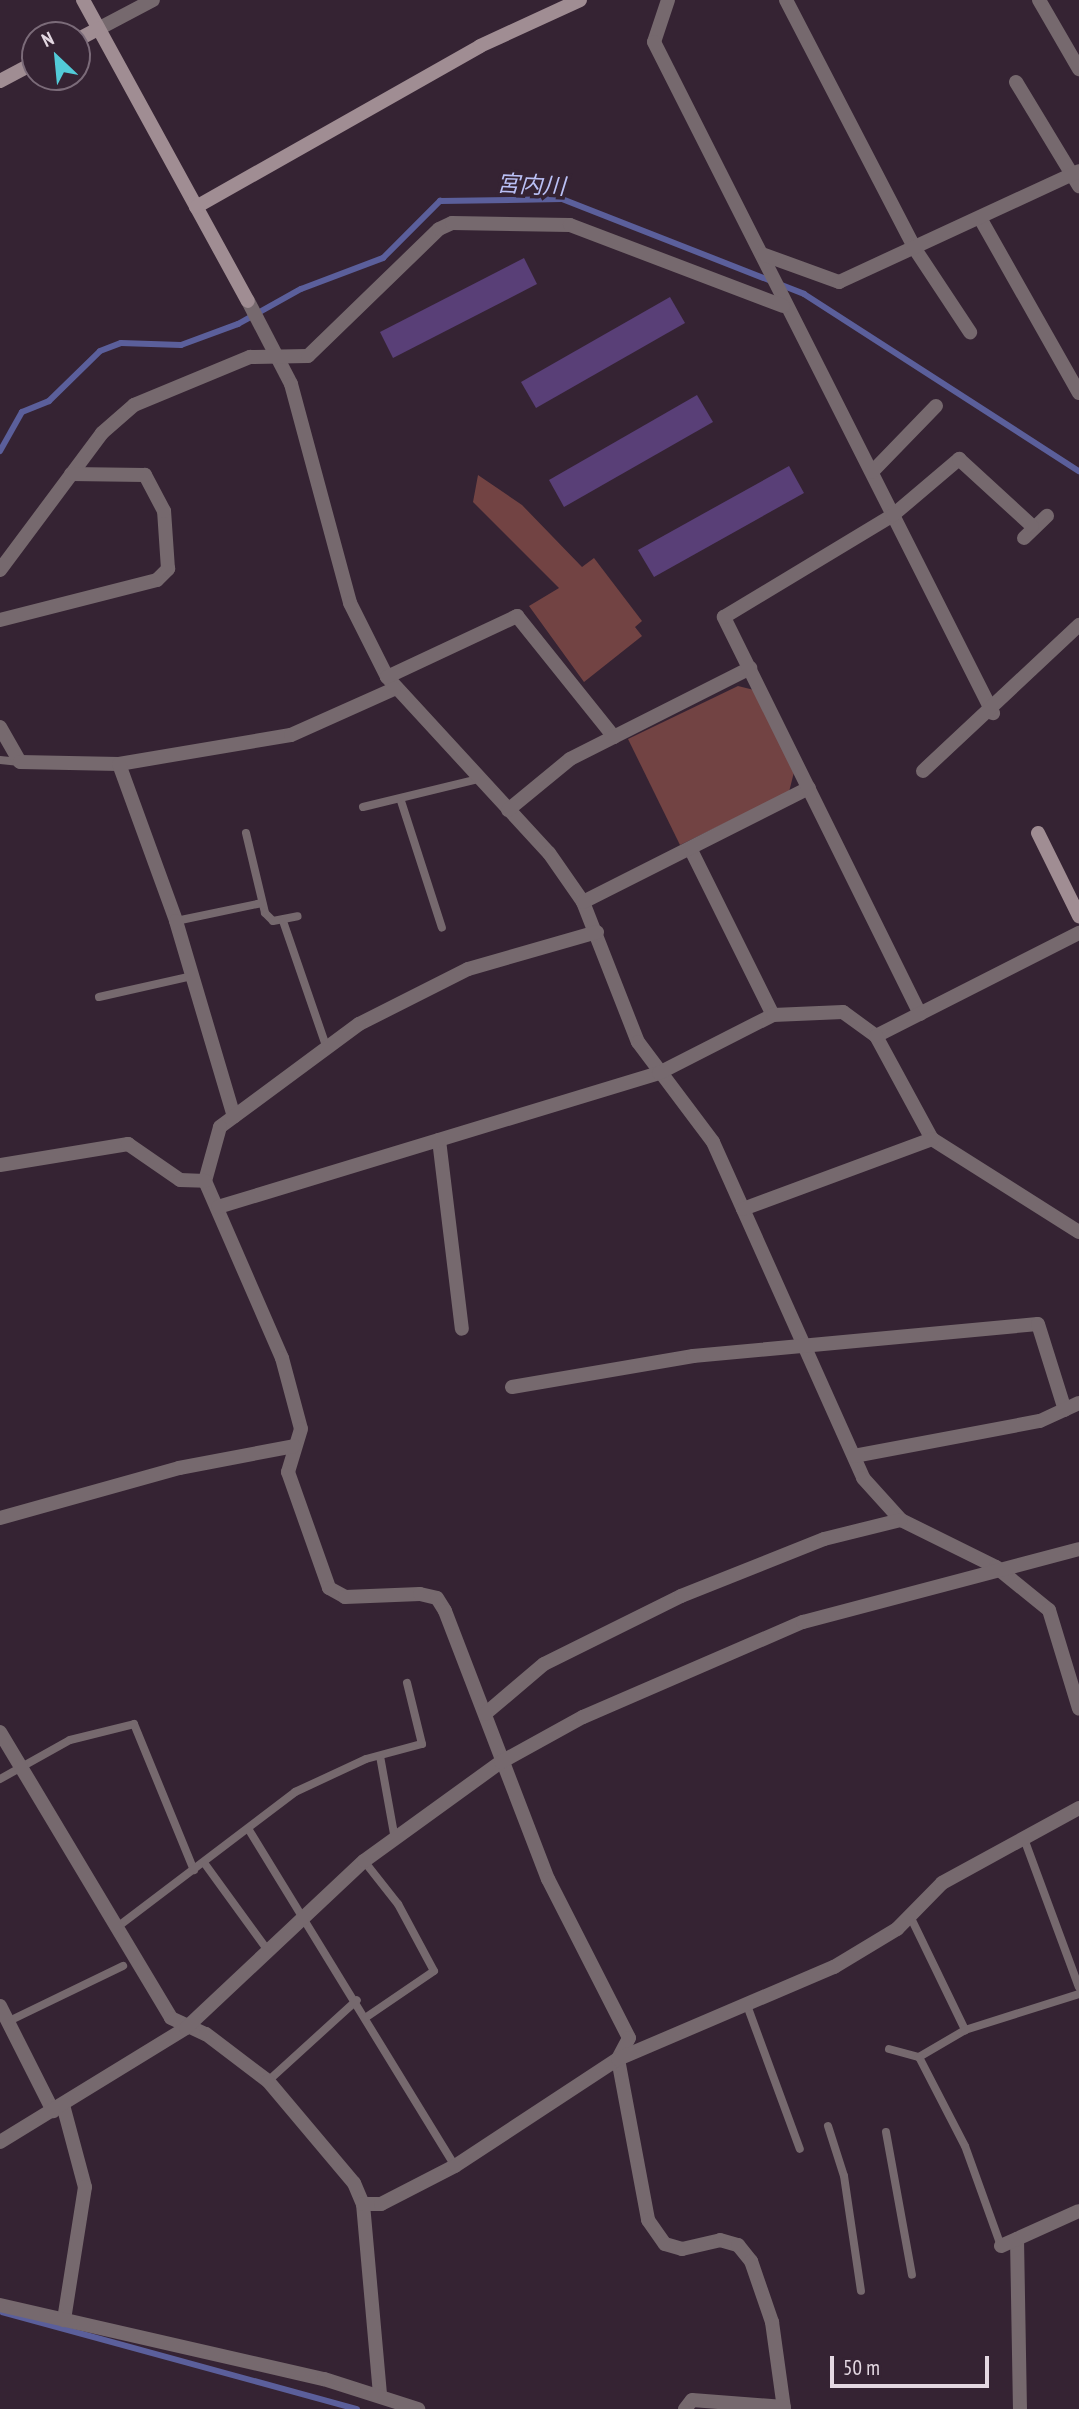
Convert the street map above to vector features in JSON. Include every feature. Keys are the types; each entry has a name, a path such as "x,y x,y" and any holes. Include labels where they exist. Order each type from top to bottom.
{"street":[{"path":"83,0 277,358 314,456 350,603 391,683 475,780 508,810 583,902 638,1042 713,1142 863,1478 901,1520 996,1567 1049,1610 1073,1660 1079,1709"},
{"path":"91,33 153,0"},
{"path":"196,207 480,46 580,0"},
{"path":"668,0 654,42 762,254 783,306 872,472 993,713"},
{"path":"786,0 915,249 970,331"},
{"path":"1039,0 1079,69"},
{"path":"0,81 21,70"},
{"path":"762,254 839,282 1077,177 1016,82"},
{"path":"980,218 1079,393"},
{"path":"0,570 71,474 134,405 250,357 308,356 439,229 473,220 570,225 783,306"},
{"path":"872,472 936,406"},
{"path":"920,1014 724,617 893,514 959,459 1028,532 1047,516"},
{"path":"0,620 157,580 168,569 164,511 145,475 71,474"},
{"path":"0,727 20,762 119,764 291,735 517,616 614,737"},
{"path":"923,771 993,713 1076,634"},
{"path":"508,810 570,759 750,668"},
{"path":"119,764 176,921 234,1117"},
{"path":"583,902 691,850 809,788"},
{"path":"1038,833 1079,916"},
{"path":"691,850 773,1015"},
{"path":"597,932 468,969 326,1046 213,1134 205,1181 282,1358 301,1429 293,1446 288,1472 329,1588 345,1597 437,1598 548,1879 629,2038 618,2059 648,2220 665,2244 682,2249 720,2240 738,2245 751,2261 772,2322 784,2408 692,2400 685,2409"},
{"path":"876,1036 1079,933"},
{"path":"218,1207 659,1073 773,1015 843,1012 876,1036 932,1139 1079,1233"},
{"path":"743,1209 932,1139"},
{"path":"439,1140 462,1329"},
{"path":"0,1165 128,1144 180,1180 205,1181"},
{"path":"512,1387 692,1356 1038,1324 1065,1410"},
{"path":"854,1456 1041,1421 1079,1403"},
{"path":"0,1518 179,1468 293,1446"},
{"path":"485,1714 544,1664 681,1596 824,1539 901,1520"},
{"path":"0,2142 186,2028 266,1948 364,1861 501,1762 709,1657 803,1622 996,1567 1079,1549"},
{"path":"0,1732 171,2018 186,2028 206,2034 268,2081 339,2158 363,2204 380,2396"},
{"path":"363,2204 381,2204 454,2166 618,2059 748,2008 834,1967 910,1916 942,1883 1023,1836 1079,1808"},
{"path":"0,2006 58,2108 85,2187 64,2320"},
{"path":"1001,2246 1079,2211"},
{"path":"1017,2239 1020,2409"},
{"path":"0,2305 380,2396 418,2409"}],"lane":[{"path":"0,760 20,762"},
{"path":"363,807 401,802 475,780"},
{"path":"401,802 442,928"},
{"path":"246,832 262,903 273,921 283,922 298,916"},
{"path":"176,921 262,903"},
{"path":"283,922 326,1046"},
{"path":"99,997 192,976"},
{"path":"116,1928 205,1864 295,1793 380,1756 422,1744 407,1683"},
{"path":"0,1779 24,1769 70,1740 134,1724 194,1870"},
{"path":"380,1756 395,1839"},
{"path":"249,1830 301,1916 357,2000 365,2018 454,2166"},
{"path":"1023,1836 1079,1987"},
{"path":"364,1861 398,1904 434,1971 365,2018"},
{"path":"205,1864 266,1948"},
{"path":"910,1916 965,2030"},
{"path":"7,2022 122,1966"},
{"path":"889,2049 919,2057 965,2030 1079,1994"},
{"path":"268,2081 357,2000"},
{"path":"748,2008 800,2150"},
{"path":"919,2057 965,2146 1001,2246"},
{"path":"828,2126 844,2176 862,2291"},
{"path":"886,2132 912,2275"}],"shaded area":[{"path":"478,475 522,505 582,567 594,558 642,621 635,627 642,636 584,682 529,606 559,588 473,502"},
{"path":"738,686 754,690 794,772 789,792 680,845 628,739"}],"building":[{"path":"524,258 537,284 393,358 380,332"},
{"path":"670,297 685,323 536,408 521,382"},
{"path":"697,395 713,422 564,507 549,480"},
{"path":"789,466 804,493 654,577 638,550"}],"waterway":[{"name":"宮内川","path":"0,451 22,412 49,401 100,351 121,343 181,345 238,324 301,289 383,258 440,201 562,199 804,294 1079,471"},
{"path":"2,2312 357,2409"}]}
